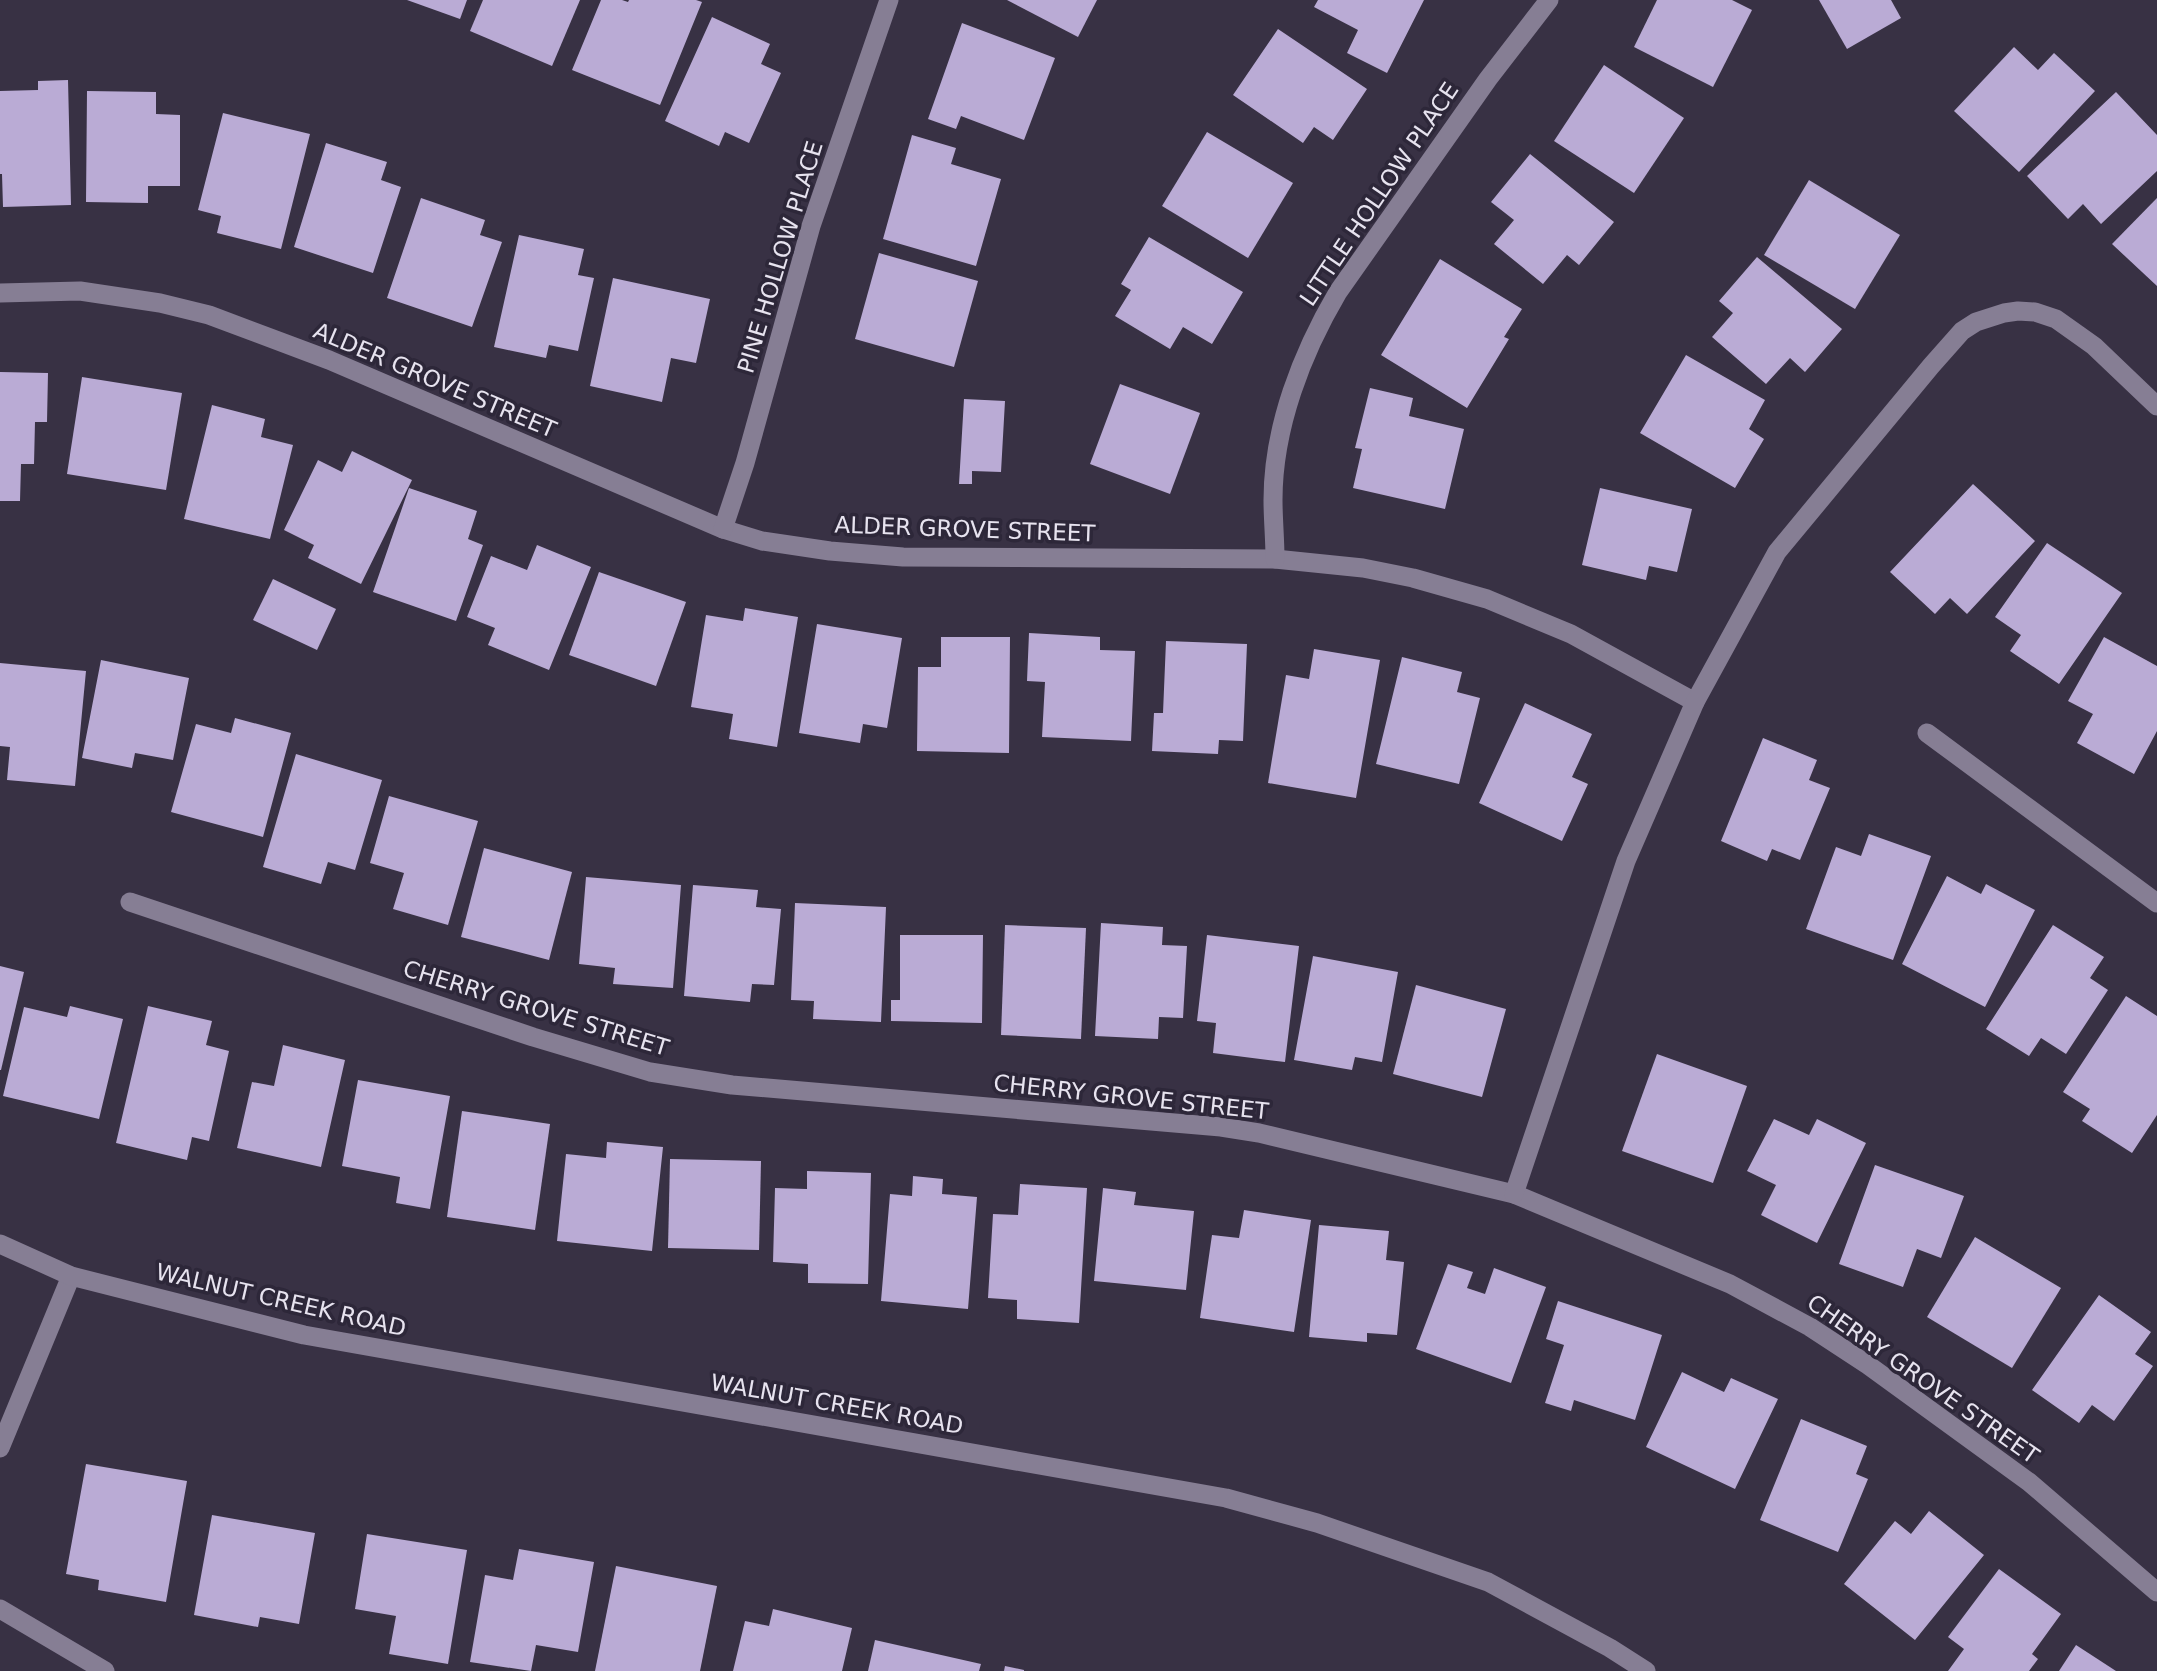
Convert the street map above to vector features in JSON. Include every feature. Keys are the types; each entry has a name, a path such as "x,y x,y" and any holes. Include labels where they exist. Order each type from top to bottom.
{"street":[{"name":"LITTLE HOLLOW PLACE","path":"1275,559 1273,498 1276,456 1291,392 1321,321 1338,292 1488,79 1549,0"},
{"name":"PINE HOLLOW PLACE","path":"723,529 746,463 811,226 883,2"},
{"name":"ALDER GROVE STREET","path":"0,293 80,291 160,303 209,314 329,360 723,529 762,541 830,551 903,557 1275,559 1363,568 1400,575 1487,599 1571,634 1695,702"},
{"path":"1514,1194 1626,861 1695,702 1777,552 1914,386 1962,331 1976,322 2018,311 2035,312 2056,319 2094,346 2157,406"},
{"path":"1927,733 2157,903"},
{"name":"CHERRY GROVE STREET","path":"130,902 533,1037 650,1072 732,1085 1247,1131 1514,1194 1730,1284 1810,1327 1868,1365 2029,1482 2157,1592"},
{"name":"WALNUT CREEK ROAD","path":"0,1244 71,1276 304,1335 1226,1498 1317,1523 1488,1582 1610,1648 1646,1671"},
{"path":"0,1448 71,1276"},
{"path":"0,1609 105,1671"}],"building":[{"path":"407,0 467,0 460,19"},
{"path":"483,0 580,0 552,66 470,31"},
{"path":"601,0 702,2 660,105 572,70"},
{"path":"1007,0 1097,0 1078,37"},
{"path":"1318,0 1424,0 1387,73 1347,53 1358,30 1314,7"},
{"path":"1657,0 1732,0 1752,10 1713,87 1634,47"},
{"path":"1819,0 1891,0 1901,18 1847,49"},
{"path":"712,17 770,44 761,64 781,73 749,143 725,132 719,146 665,121"},
{"path":"962,23 1055,58 1024,140 961,116 956,129 928,119"},
{"path":"1278,29 1367,89 1333,140 1314,127 1303,143 1233,95"},
{"path":"2014,47 2038,70 2054,53 2095,91 2019,172 1954,111"},
{"path":"1604,65 1684,118 1634,193 1554,141"},
{"path":"68,80 71,205 3,207 0,174 0,91 38,90 38,81"},
{"path":"87,91 156,92 156,114 180,115 180,186 148,186 148,203 86,202"},
{"path":"2116,92 2157,135 2157,171 2101,224 2083,204 2068,219 2027,176"},
{"path":"223,113 310,134 281,249 217,233 221,216 198,210"},
{"path":"1207,132 1293,183 1248,258 1162,206"},
{"path":"912,135 956,148 951,164 1001,179 976,266 883,239"},
{"path":"326,143 387,162 381,180 401,187 373,273 294,247"},
{"path":"1530,154 1614,222 1579,265 1567,255 1543,284 1494,244 1514,220 1491,202"},
{"path":"1809,180 1900,235 1855,309 1764,255"},
{"path":"421,198 485,220 480,235 502,242 472,327 387,298"},
{"path":"2157,198 2157,286 2112,244"},
{"path":"519,235 584,249 578,275 594,278 578,351 549,345 546,358 494,347"},
{"path":"1149,237 1243,292 1212,344 1183,327 1170,349 1115,316 1131,290 1121,284"},
{"path":"879,253 978,281 954,367 855,339"},
{"path":"1757,257 1842,329 1805,372 1790,358 1766,384 1712,337 1733,313 1719,301"},
{"path":"1440,259 1522,309 1504,337 1509,339 1467,408 1381,355"},
{"path":"613,278 710,299 696,363 671,358 662,402 590,386"},
{"path":"1686,355 1765,400 1749,429 1764,439 1735,488 1640,433"},
{"path":"0,372 48,373 47,422 35,422 34,464 21,464 20,501 0,501"},
{"path":"82,377 182,393 166,490 67,474"},
{"path":"1120,384 1200,413 1170,494 1090,464"},
{"path":"1370,388 1413,398 1409,416 1464,429 1445,509 1353,488 1362,449 1355,448"},
{"path":"964,399 1005,401 1001,472 972,471 972,484 959,484"},
{"path":"212,405 265,419 261,437 293,445 270,539 184,519"},
{"path":"352,451 412,480 361,584 308,558 314,545 284,530 318,460 342,472"},
{"path":"1973,484 2035,541 1967,614 1950,598 1935,614 1890,572"},
{"path":"409,488 477,511 468,539 483,545 456,621 373,592"},
{"path":"1600,488 1692,509 1677,572 1649,566 1646,580 1582,565"},
{"path":"2047,543 2122,593 2059,684 2010,651 2021,635 1995,617"},
{"path":"537,545 591,567 549,670 488,645 495,628 467,617 491,556 527,570"},
{"path":"599,572 686,602 656,686 569,655"},
{"path":"273,579 336,609 317,650 253,620"},
{"path":"745,608 798,617 777,747 729,739 733,714 691,707 706,615 743,621"},
{"path":"817,624 902,638 887,728 863,724 860,743 799,733"},
{"path":"1029,633 1100,637 1100,650 1135,651 1131,741 1042,737 1045,682 1027,681"},
{"path":"941,637 1010,637 1009,753 917,751 918,667 941,667"},
{"path":"2104,637 2157,666 2157,731 2134,774 2077,743 2093,714 2068,701"},
{"path":"1166,641 1247,644 1243,741 1219,740 1218,754 1152,751 1154,713 1163,713"},
{"path":"1314,649 1380,660 1356,798 1268,783 1286,675 1309,679"},
{"path":"1402,657 1462,672 1457,692 1480,698 1459,784 1376,764"},
{"path":"101,660 189,678 173,760 135,753 132,768 82,758"},
{"path":"0,663 86,671 75,786 7,780 10,747 0,746"},
{"path":"1525,703 1592,734 1572,777 1588,784 1562,841 1479,803"},
{"path":"235,718 291,733 263,837 171,812 196,724 231,733"},
{"path":"1763,738 1817,760 1809,780 1830,788 1800,860 1772,849 1767,861 1721,841"},
{"path":"296,754 382,780 355,870 328,862 321,884 263,867"},
{"path":"389,796 478,821 448,925 393,909 404,873 370,863"},
{"path":"1869,834 1931,856 1893,960 1806,929 1836,847 1861,856"},
{"path":"484,848 572,872 549,960 461,937"},
{"path":"1947,876 1981,894 1986,884 2035,910 1985,1007 1902,964"},
{"path":"586,877 681,885 673,988 613,984 615,968 579,964"},
{"path":"693,885 758,890 756,907 781,909 774,985 752,984 750,1002 684,996"},
{"path":"795,903 886,907 881,1022 813,1019 814,1001 791,1000"},
{"path":"1101,923 1163,927 1162,945 1187,946 1183,1018 1159,1017 1158,1039 1095,1036"},
{"path":"1005,925 1086,928 1081,1039 1001,1035"},
{"path":"2053,925 2104,957 2090,978 2108,990 2066,1054 2041,1038 2029,1056 1986,1029"},
{"path":"900,935 983,935 982,1023 891,1021 891,1000 900,1000"},
{"path":"1207,935 1299,946 1285,1062 1213,1053 1216,1023 1197,1021"},
{"path":"1313,956 1398,972 1382,1062 1355,1057 1352,1070 1294,1060"},
{"path":"0,966 24,972 1,1070 0,1070"},
{"path":"1416,985 1506,1009 1482,1097 1393,1074"},
{"path":"2126,996 2157,1016 2157,1115 2132,1153 2082,1121 2090,1109 2063,1092"},
{"path":"70,1006 123,1019 99,1119 3,1096 24,1007 67,1017"},
{"path":"148,1006 212,1021 206,1045 229,1051 209,1141 192,1137 187,1160 116,1143"},
{"path":"283,1045 345,1060 321,1167 237,1148 252,1082 274,1086"},
{"path":"1657,1054 1747,1086 1713,1183 1622,1151"},
{"path":"358,1080 450,1096 430,1209 396,1203 400,1177 342,1166"},
{"path":"462,1111 550,1124 535,1230 447,1217"},
{"path":"1774,1119 1809,1135 1817,1119 1866,1143 1817,1243 1761,1215 1776,1185 1747,1171"},
{"path":"607,1142 663,1147 652,1251 557,1241 566,1154 606,1158"},
{"path":"670,1159 761,1161 759,1250 668,1248"},
{"path":"1875,1165 1964,1196 1941,1258 1917,1249 1903,1287 1839,1264"},
{"path":"807,1171 871,1173 868,1284 808,1283 808,1264 773,1262 775,1188 807,1189"},
{"path":"913,1176 943,1179 942,1194 977,1197 968,1309 881,1301 890,1194 912,1196"},
{"path":"1020,1184 1087,1188 1079,1323 1017,1319 1017,1300 988,1298 993,1214 1018,1215"},
{"path":"1103,1188 1136,1192 1134,1205 1194,1211 1186,1290 1094,1281"},
{"path":"1244,1210 1311,1220 1294,1332 1200,1318 1212,1235 1239,1238"},
{"path":"1319,1225 1389,1231 1386,1260 1404,1262 1397,1335 1367,1333 1367,1342 1309,1337"},
{"path":"1975,1237 2061,1288 2012,1368 1927,1317"},
{"path":"1448,1264 1473,1272 1467,1288 1485,1294 1494,1268 1546,1287 1511,1383 1416,1349"},
{"path":"2099,1295 2151,1332 2135,1354 2153,1366 2114,1421 2092,1405 2079,1423 2032,1390"},
{"path":"1558,1301 1662,1335 1635,1420 1574,1400 1571,1411 1545,1403 1564,1345 1546,1339"},
{"path":"1682,1372 1724,1392 1731,1378 1778,1399 1735,1489 1646,1447"},
{"path":"1801,1419 1867,1446 1856,1474 1868,1479 1838,1552 1760,1520"},
{"path":"86,1464 187,1481 166,1602 98,1590 99,1580 66,1574"},
{"path":"1929,1511 1984,1555 1915,1640 1844,1584 1895,1521 1911,1534"},
{"path":"212,1515 315,1533 299,1624 260,1617 258,1627 194,1615"},
{"path":"367,1534 467,1550 448,1664 389,1654 396,1616 355,1609"},
{"path":"519,1549 594,1562 578,1652 536,1645 531,1671 470,1662 485,1575 513,1580"},
{"path":"616,1566 717,1586 700,1671 595,1671"},
{"path":"1999,1569 2061,1614 2032,1654 2038,1659 2029,1671 1948,1671 1964,1649 1948,1637"},
{"path":"773,1609 852,1628 842,1671 733,1671 745,1621 769,1626"},
{"path":"875,1640 981,1664 979,1671 868,1671"},
{"path":"2076,1645 2116,1671 2059,1671"},
{"path":"1005,1666 1024,1670 1024,1671 1004,1671"}]}
